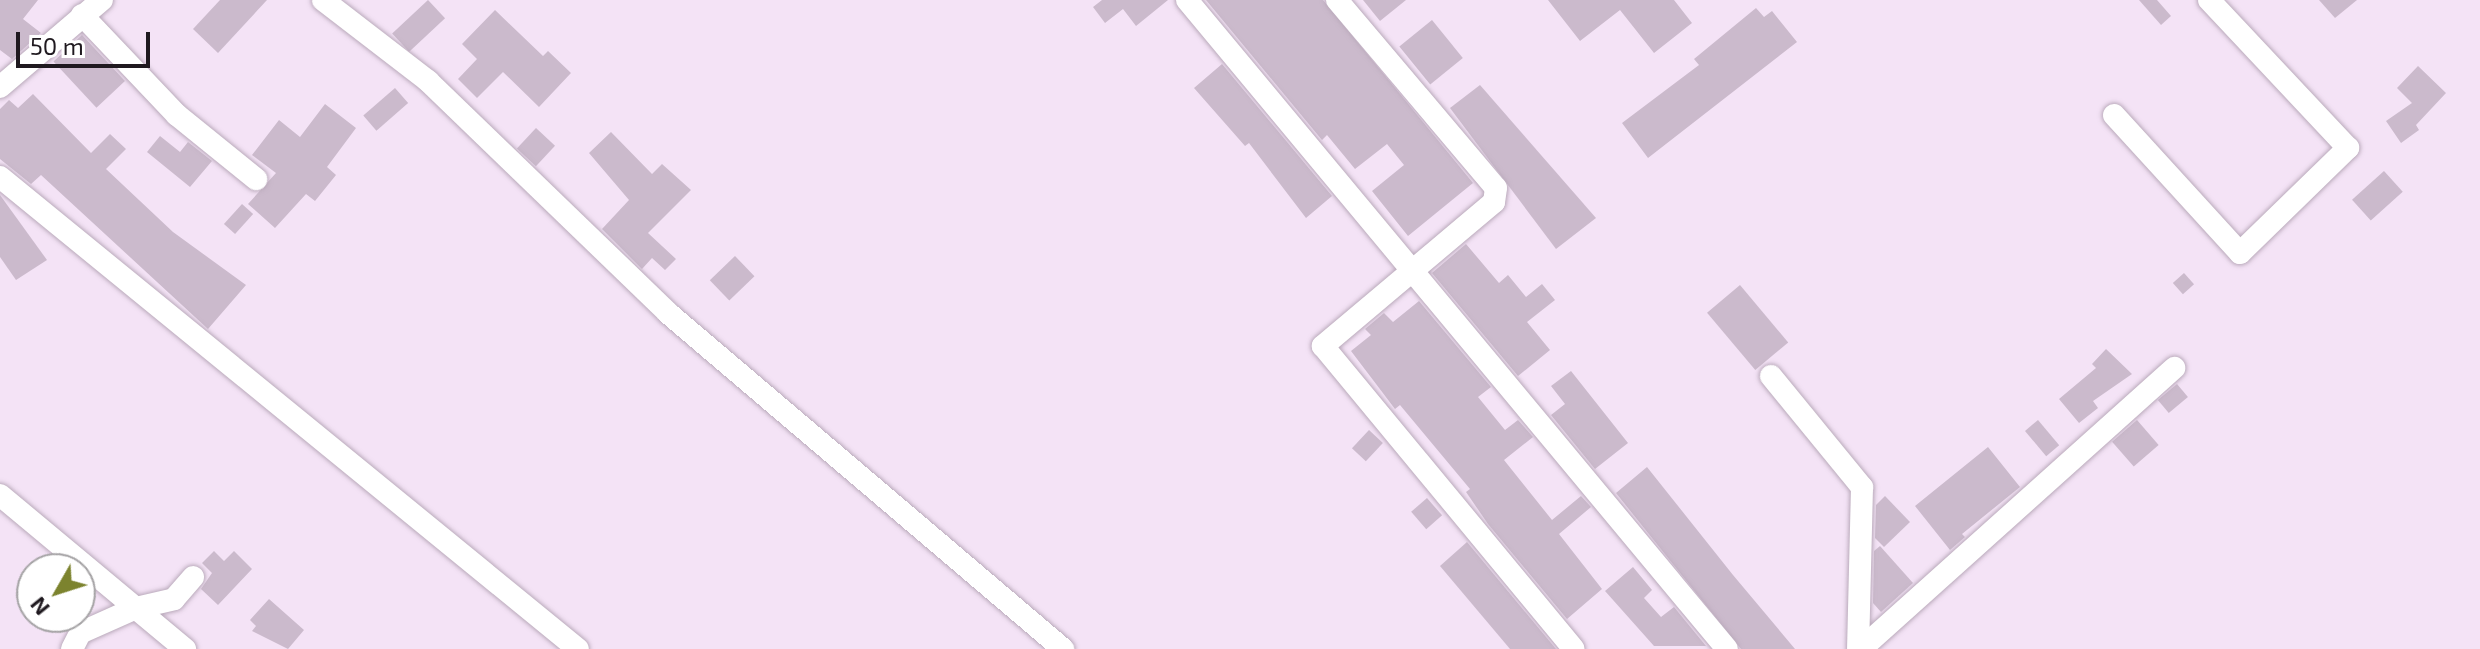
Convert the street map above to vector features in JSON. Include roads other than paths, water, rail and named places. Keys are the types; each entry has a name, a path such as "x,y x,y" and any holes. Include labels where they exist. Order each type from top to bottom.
{"street":[{"path":"0,87 102,0"},
{"path":"323,0 428,81 668,313 1063,649"},
{"path":"1187,0 1727,649"},
{"path":"1337,0 1496,188 1494,202 1323,346 1574,649"},
{"path":"2114,115 2240,253 2348,148 2209,0"},
{"path":"82,15 177,115 256,179"},
{"path":"0,177 578,649"},
{"path":"1860,649 2174,368"},
{"path":"1771,376 1862,487 1860,649"},
{"path":"0,495 185,649"},
{"path":"72,649 80,633 136,608 174,599 193,577"}]}
